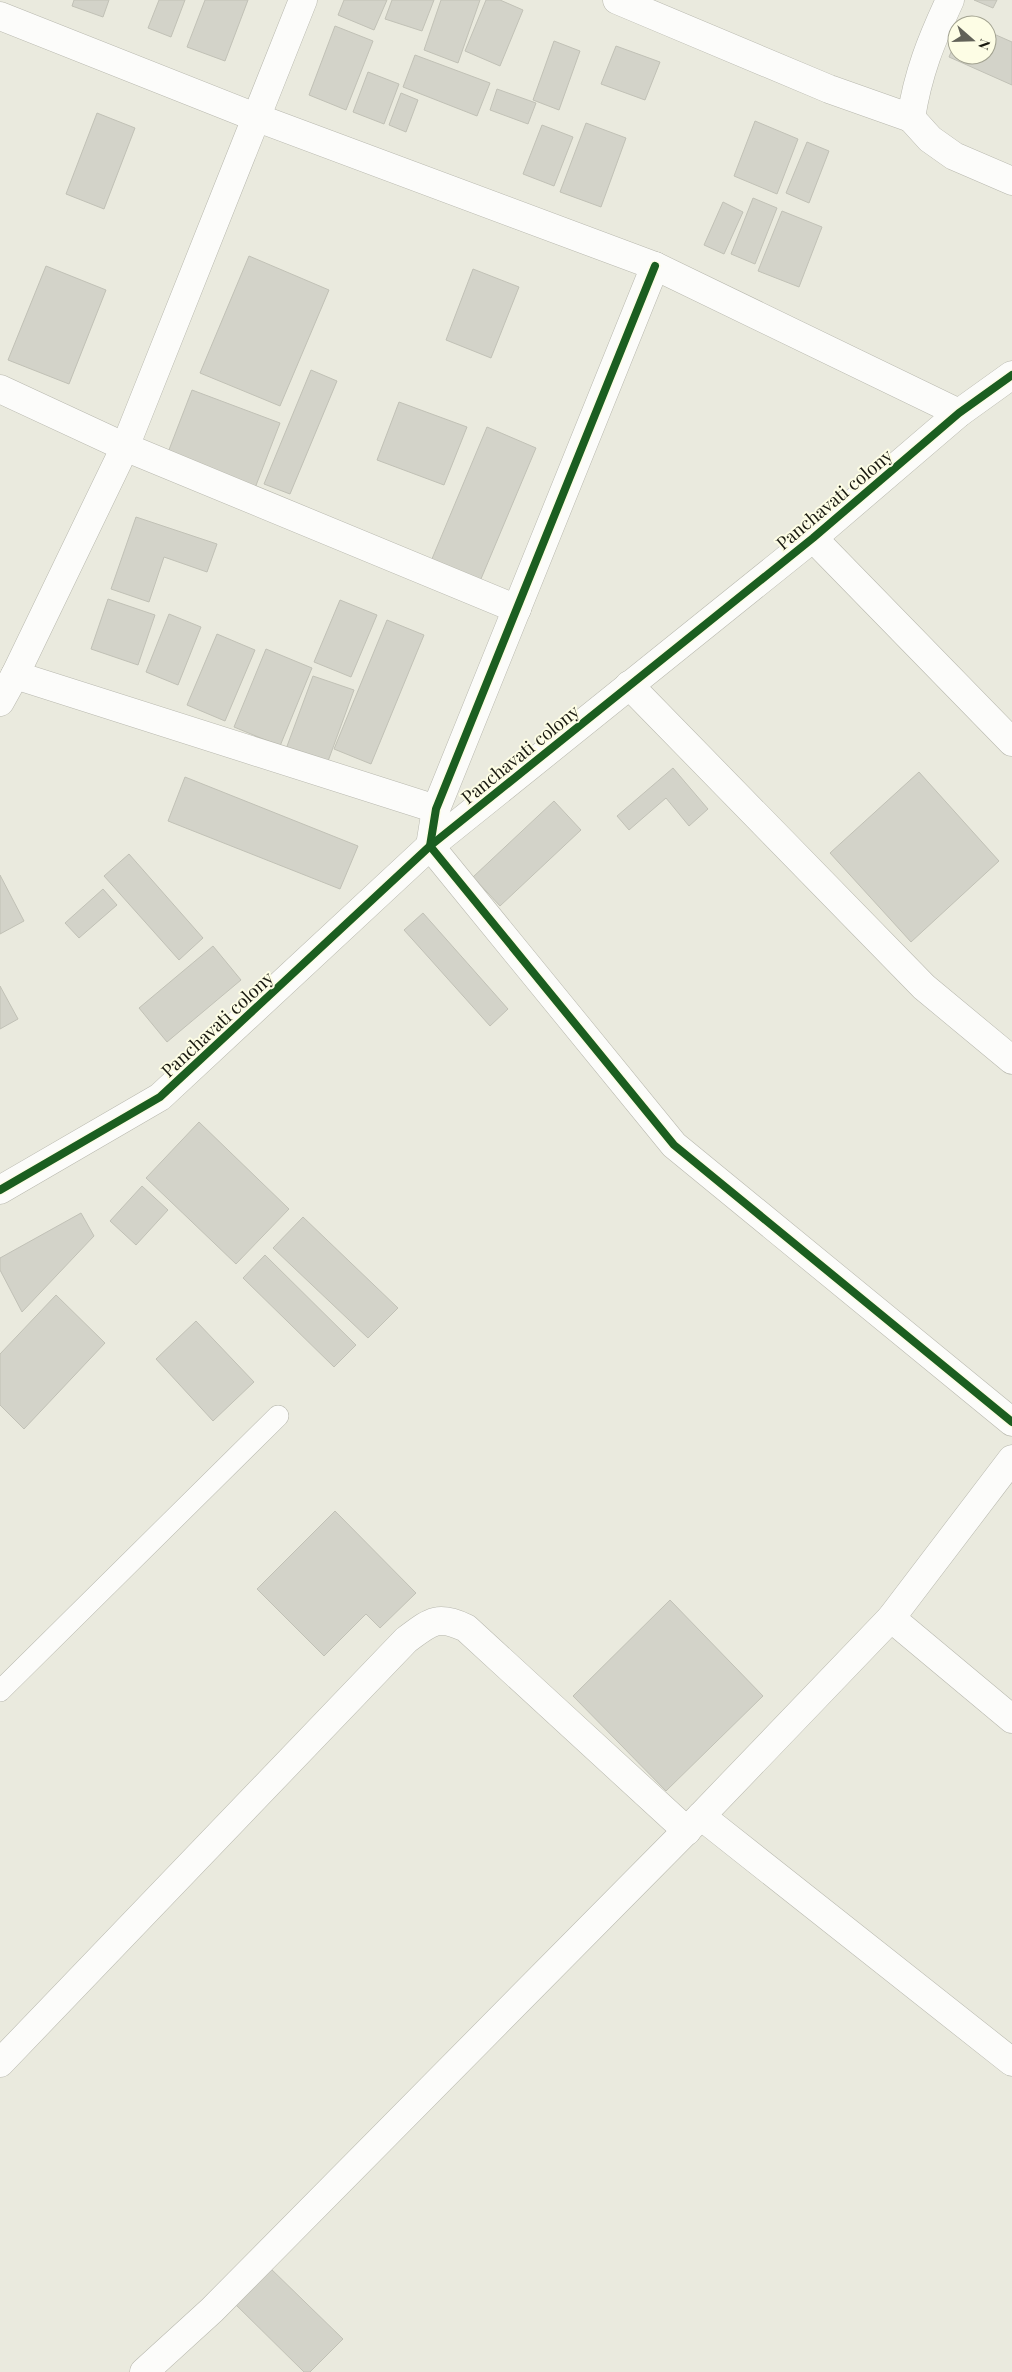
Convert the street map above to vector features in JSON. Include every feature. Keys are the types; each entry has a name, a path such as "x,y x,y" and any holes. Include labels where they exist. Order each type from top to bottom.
{"street":[{"path":"0,702 15,676 125,447 303,0"},
{"path":"617,0 829,90 911,118 930,139 954,156 1012,181"},
{"path":"911,118 919,76 929,46 950,0"},
{"path":"0,16 255,117 655,266 959,413"},
{"path":"655,266 436,808 430,846 674,1146 1012,1422"},
{"name":"Panchavati colony","path":"0,1190 160,1097 430,846 813,538 959,413 1012,375"},
{"path":"0,389 125,447 517,609"},
{"path":"813,538 1012,742"},
{"path":"15,676 436,808"},
{"path":"629,685 924,987 1012,1060"},
{"path":"144,2372 212,2310 694,1823 891,1618 1012,1459"},
{"path":"891,1618 1012,1719"},
{"path":"0,2063 406,1640 428,1623 440,1620 451,1620 466,1628 694,1823 1012,2062"}],"lane":[{"path":"0,1691 278,1416"}],"building":[{"path":"74,0 109,0 103,17 72,6"},
{"path":"159,0 185,0 171,37 148,28"},
{"path":"205,0 248,0 225,61 187,47"},
{"path":"344,0 387,0 374,30 338,15"},
{"path":"392,0 434,0 422,31 385,19"},
{"path":"441,0 480,0 458,63 424,50"},
{"path":"486,0 500,0 523,10 500,66 465,51"},
{"path":"974,0 997,0 993,8"},
{"path":"335,26 373,41 346,110 309,95"},
{"path":"997,35 1012,42 1012,85 967,65 997,65"},
{"path":"554,41 580,51 559,110 533,100"},
{"path":"616,46 660,62 645,100 601,84"},
{"path":"415,55 490,83 477,116 403,87"},
{"path":"368,72 399,84 384,124 353,112"},
{"path":"497,89 536,103 528,124 490,110"},
{"path":"401,93 418,100 406,132 389,125"},
{"path":"97,113 135,128 104,209 66,194"},
{"path":"755,121 798,139 777,194 734,176"},
{"path":"586,123 626,138 601,207 560,192"},
{"path":"542,125 573,137 554,186 523,174"},
{"path":"807,142 829,151 809,203 786,193"},
{"path":"753,198 777,208 755,264 731,254"},
{"path":"723,202 743,212 724,254 704,245"},
{"path":"782,211 822,227 799,287 758,271"},
{"path":"249,256 329,290 280,406 200,373"},
{"path":"46,266 106,290 69,384 8,360"},
{"path":"473,269 519,287 491,358 446,340"},
{"path":"311,370 337,381 290,494 264,484"},
{"path":"192,390 280,423 255,488 167,455"},
{"path":"399,402 467,427 444,485 377,460"},
{"path":"487,427 536,448 478,586 429,566"},
{"path":"136,517 217,544 207,572 164,557 149,602 111,589"},
{"path":"108,599 155,615 138,665 91,649"},
{"path":"340,600 377,615 351,677 314,662"},
{"path":"169,614 201,627 178,685 146,672"},
{"path":"387,620 424,635 371,764 334,749"},
{"path":"217,634 255,650 225,721 187,705"},
{"path":"266,649 312,668 280,746 234,727"},
{"path":"313,676 354,690 327,764 286,749"},
{"path":"673,768 708,809 689,826 666,798 629,830 617,816"},
{"path":"919,772 999,861 911,942 830,853"},
{"path":"185,777 358,846 340,889 168,821"},
{"path":"554,801 581,830 500,906 473,877"},
{"path":"129,854 203,938 179,960 104,876"},
{"path":"0,875 24,921 0,934"},
{"path":"103,889 117,905 79,938 65,923"},
{"path":"423,913 508,1009 490,1026 404,930"},
{"path":"213,946 241,980 167,1042 139,1008"},
{"path":"0,986 18,1019 0,1029"},
{"path":"199,1122 289,1209 236,1264 146,1178"},
{"path":"142,1186 168,1210 136,1245 110,1221"},
{"path":"81,1213 94,1236 22,1312 0,1270 0,1258"},
{"path":"303,1217 398,1308 368,1338 273,1248"},
{"path":"265,1255 356,1345 334,1367 243,1278"},
{"path":"56,1295 105,1343 24,1429 0,1405 0,1354"},
{"path":"196,1321 254,1382 213,1421 156,1359"},
{"path":"335,1511 416,1593 380,1628 366,1614 324,1656 257,1589"},
{"path":"670,1600 763,1696 666,1791 573,1696"},
{"path":"268,2266 343,2339 310,2372 304,2372 233,2302"}],"cycle path":[{"path":"655,266 436,809 430,846 674,1145 1012,1422"},
{"path":"0,1190 160,1097 430,846 813,538 959,413 1012,375"}]}
